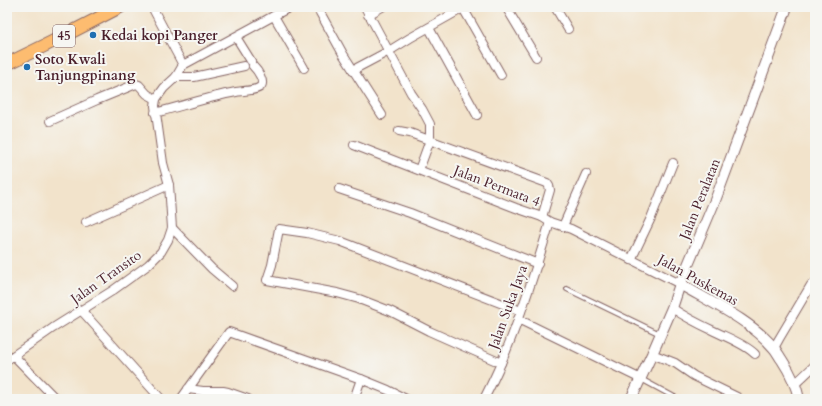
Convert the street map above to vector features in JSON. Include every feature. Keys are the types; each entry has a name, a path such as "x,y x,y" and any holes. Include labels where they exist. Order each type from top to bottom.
{"main road":[{"name":"45","path":"8,62 52,42 120,7"}],"street":[{"path":"152,7 183,65"},
{"path":"236,37 249,64 258,72 262,81 260,87 156,113 156,99 176,76 183,65 290,7"},
{"path":"317,7 343,54 382,115"},
{"path":"365,7 368,15 430,124 430,140 419,170"},
{"path":"368,15 382,7"},
{"path":"506,7 536,57"},
{"path":"555,7 568,29"},
{"name":"Jalan Peralatan","path":"631,399 672,308 680,284 716,198 788,7"},
{"path":"353,70 389,52 410,38 464,8 501,75"},
{"path":"274,16 304,68"},
{"path":"428,28 477,115"},
{"path":"176,76 194,77 249,64"},
{"path":"50,121 136,84 140,85 147,94 156,99"},
{"name":"Jalan Transito","path":"10,358 112,291 148,264 161,252 166,244 172,228 169,185 161,152 156,113"},
{"name":"Jalan Permata 4","path":"354,145 516,208 542,216 550,190 547,183 430,140 399,131"},
{"path":"631,260 651,218 673,163"},
{"path":"564,226 586,174"},
{"path":"86,222 169,185"},
{"path":"339,189 410,213 538,264"},
{"path":"542,216 550,222"},
{"name":"Jalan Puskemas","path":"550,222 564,226 680,284 722,308 760,334 774,348 789,371 795,384 799,399"},
{"name":"Jalan Suka Jaya","path":"484,399 501,363 520,315 538,264 550,222"},
{"path":"172,228 212,270 232,286"},
{"path":"501,363 429,331 390,311 359,299 343,294 268,280 279,229 307,233 340,241 520,315 641,379"},
{"path":"774,348 811,285"},
{"path":"672,308 690,319 739,343 755,354"},
{"path":"81,310 161,399"},
{"path":"181,399 229,332 362,379 406,399"},
{"path":"652,354 675,363 694,376 737,397"},
{"path":"10,358 56,399"},
{"path":"795,384 815,365"},
{"path":"354,399 362,379"},
{"path":"188,389 228,392 248,399"}],"lane":[{"path":"567,289 660,335"},
{"path":"641,379 678,399"}],"place":[{"name":"Kedai kopi Panger","path":"93,35"},
{"name":"Soto Kwali Tanjungpinang","path":"27,67"}]}
